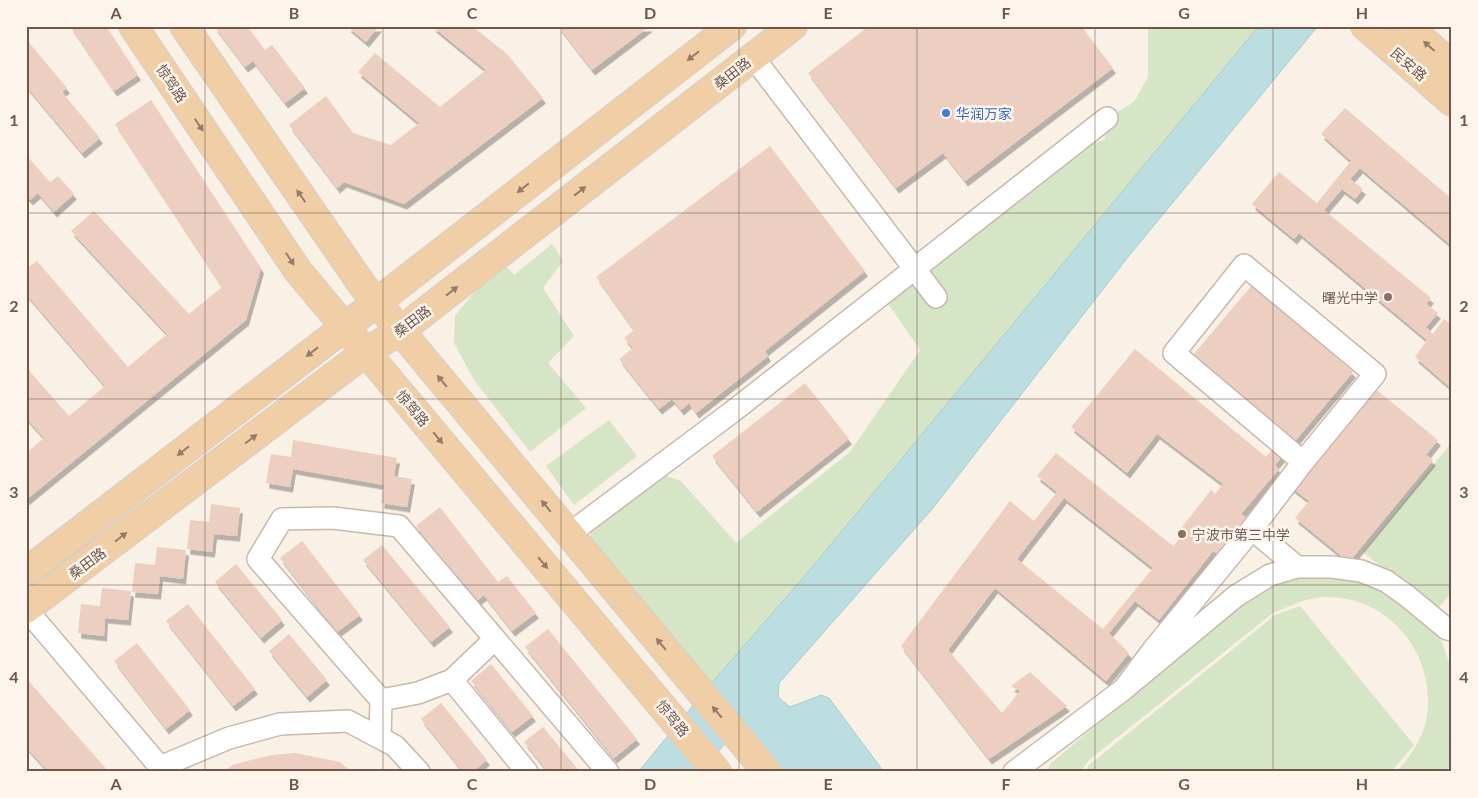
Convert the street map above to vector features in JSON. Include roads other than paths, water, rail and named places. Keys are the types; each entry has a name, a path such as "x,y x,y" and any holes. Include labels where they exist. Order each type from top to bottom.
{"main road":[{"name":"惊驾路","path":"133,26 298,271 717,772"},
{"path":"184,26 363,286 767,772"},
{"path":"26,572 732,26"},
{"name":"桑田路","path":"26,609 366,352 400,331 792,26"},
{"name":"民安路","path":"1406,26 1452,65"},
{"name":"民安路","path":"1367,28 1452,102"}],"street":[{"path":"753,57 936,297"},
{"path":"569,534 732,412 1107,118"},
{"path":"1124,689 1153,650 1375,374 1244,265 1174,353 1303,462"},
{"path":"380,738 381,700 258,559 282,519 333,518 399,526 608,772"},
{"path":"1252,529 1297,567"},
{"path":"1014,772 1124,689 1236,596 1270,575 1297,567 1332,567 1361,571 1386,581 1452,630"},
{"path":"1216,572 1236,596"},
{"path":"26,609 161,771 229,738 280,724 348,721 396,746 419,772"},
{"path":"381,700 418,693 452,680 495,639"},
{"path":"452,680 527,772"}],"water":[{"path":"1259,26 1318,26 1128,257 933,508 779,683 778,697 790,707 821,695 829,698 884,772 785,772 741,724 701,772 638,772 709,686 809,571"}],"place":[{"name":"华润万家","path":"946,113"},
{"name":"曙光中学","path":"1388,297"},
{"name":"宁波市第三中学","path":"1182,534"}]}
